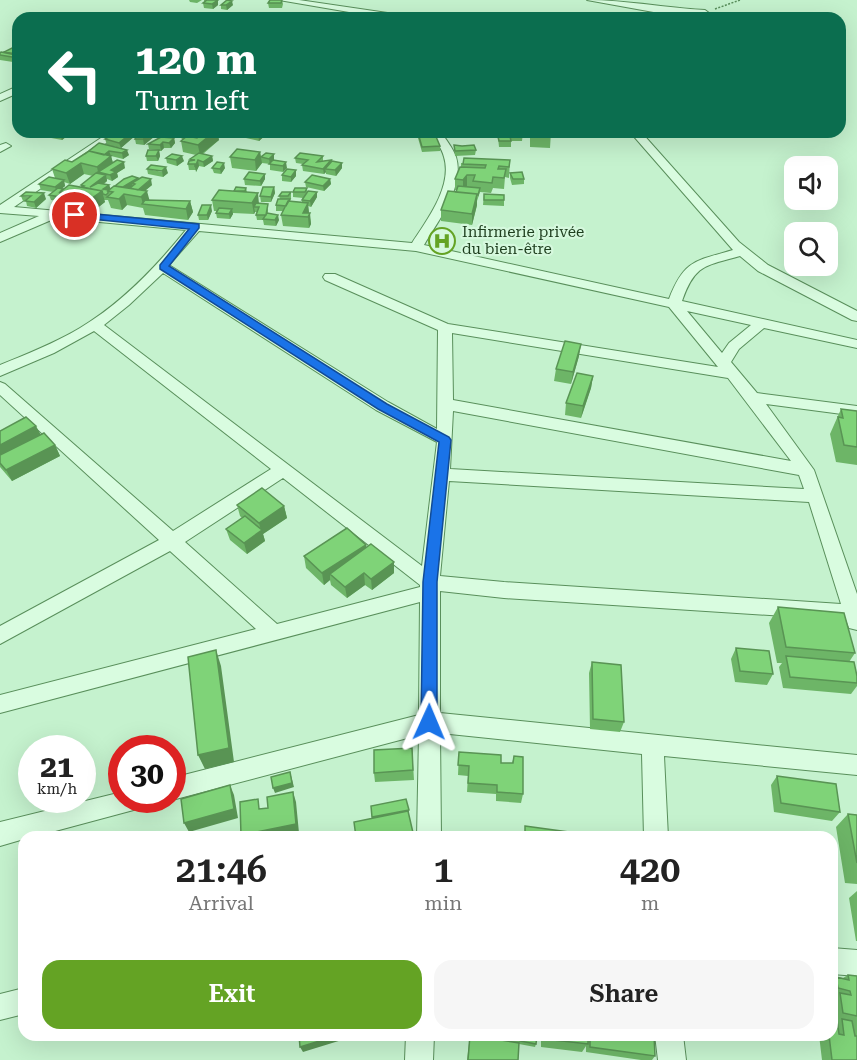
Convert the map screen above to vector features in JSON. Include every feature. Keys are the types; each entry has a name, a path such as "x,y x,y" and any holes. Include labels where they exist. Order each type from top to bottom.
{"street":[{"path":"283,0 362,12"},
{"path":"322,6 346,0"},
{"path":"591,0 678,12"},
{"path":"1,209 108,138"},
{"path":"416,247 446,192 453,172 450,158 439,138"},
{"path":"640,138 712,222 742,252 763,268 857,316"},
{"path":"1,209 416,247 857,344"},
{"path":"0,238 56,214"},
{"path":"0,371 58,345 95,325 163,267 196,226"},
{"path":"674,304 684,277 702,263 742,252"},
{"path":"163,267 382,406 445,440"},
{"path":"330,277 445,328 728,369"},
{"path":"0,704 273,632 430,587 504,590 855,618 806,470 752,397 674,304"},
{"path":"728,369 734,346 764,322"},
{"path":"95,325 284,469 430,587"},
{"path":"429,831 430,587 445,440 445,328"},
{"path":"0,387 273,632"},
{"path":"752,397 857,411"},
{"path":"445,404 806,470"},
{"path":"0,636 172,542 284,469"},
{"path":"441,474 816,496"},
{"path":"0,630 21,626"},
{"path":"186,785 429,722 857,765"},
{"path":"653,745 656,831"},
{"path":"0,834 108,806"},
{"path":"838,961 857,963"},
{"path":"0,1008 18,1003"},
{"path":"419,1060 420,1041"},
{"path":"670,1041 672,1060"}],"path":[{"path":"712,12 740,0"}],"building":[{"path":"207,0 218,0 212,4 203,3"},
{"path":"227,0 232,1 221,5"},
{"path":"270,0 282,0 281,3 268,3"},
{"path":"0,53 12,54 12,57 0,55"},
{"path":"107,138 125,138 119,143 105,139"},
{"path":"159,138 174,138 169,143 148,144"},
{"path":"185,138 207,138 198,145 181,141"},
{"path":"419,138 437,138 440,146 422,147"},
{"path":"498,138 510,138 511,141 499,141"},
{"path":"99,143 127,150 122,153 109,151 104,155 89,151 85,154"},
{"path":"454,145 474,145 476,150 455,151"},
{"path":"237,149 260,152 255,160 230,157"},
{"path":"148,150 159,150 156,156 146,156"},
{"path":"89,151 111,156 97,167 81,163 66,173 52,169 65,160 72,162"},
{"path":"199,153 212,156 203,162 198,160 195,167 195,164 188,164 189,161 195,160 190,159"},
{"path":"266,153 274,154 269,159 261,157"},
{"path":"300,153 323,156 317,162 331,160 323,169 302,165 308,160 295,158"},
{"path":"172,154 182,156 176,160 166,158"},
{"path":"464,158 510,160 509,167 499,166 498,169 506,169 504,178 493,177 492,183 473,181 475,175 467,175 463,180 455,179 460,167 485,168 486,165 463,164"},
{"path":"117,160 124,162 111,170 116,172 110,175 98,172"},
{"path":"273,160 286,162 283,166 269,164"},
{"path":"332,161 342,163 335,170 325,169"},
{"path":"217,162 224,163 220,169 212,168"},
{"path":"151,165 166,167 162,171 147,169"},
{"path":"287,169 296,170 291,177 282,175"},
{"path":"249,172 265,174 260,181 244,179"},
{"path":"522,172 524,179 513,179 510,173"},
{"path":"96,173 106,175 90,187 98,183 109,185 103,189 108,190 106,195 102,191 81,185"},
{"path":"312,175 330,179 323,186 305,182"},
{"path":"132,176 138,178 123,187 115,186 124,179"},
{"path":"49,177 64,180 55,187 39,184"},
{"path":"142,177 151,179 138,190 130,188 135,184 132,183"},
{"path":"69,185 102,191 92,198 60,192"},
{"path":"114,186 147,191 141,197 124,194 119,199 107,197 113,192 108,191"},
{"path":"458,186 480,188 478,195 456,192"},
{"path":"236,187 246,188 245,191 234,191"},
{"path":"263,187 274,187 271,197 260,196"},
{"path":"58,188 63,189 60,197 49,195"},
{"path":"295,188 307,188 305,192 293,192"},
{"path":"219,190 258,193 252,203 212,200"},
{"path":"308,191 317,192 310,201 302,200"},
{"path":"448,191 477,194 472,214 441,210"},
{"path":"26,192 44,193 34,202 25,201 31,196 21,196"},
{"path":"282,192 291,192 288,196 279,196"},
{"path":"484,194 504,195 504,200 484,200"},
{"path":"278,199 290,199 286,206 276,205"},
{"path":"145,200 190,201 186,209 142,204"},
{"path":"288,201 308,203 303,213 310,213 308,217 281,215"},
{"path":"256,203 268,204 266,215 256,215 259,207 254,207"},
{"path":"202,205 211,205 207,215 198,215"},
{"path":"219,208 232,209 229,214 216,213"},
{"path":"267,213 278,215 275,220 263,219"},
{"path":"565,341 581,344 573,372 556,369"},
{"path":"577,373 593,376 583,406 566,403"},
{"path":"841,409 857,411 857,447 844,445 838,417 843,418"},
{"path":"26,417 36,426 0,445 0,431"},
{"path":"44,433 55,445 6,470 0,463 0,455"},
{"path":"262,488 284,506 259,523 237,505"},
{"path":"245,516 262,530 244,543 226,529"},
{"path":"347,528 366,545 322,573 304,556"},
{"path":"371,544 394,562 371,579 364,573 345,587 330,574"},
{"path":"778,607 844,613 855,653 786,647"},
{"path":"736,648 769,651 773,674 740,671"},
{"path":"216,650 229,748 198,755 188,657"},
{"path":"786,656 854,662 857,683 790,677"},
{"path":"592,662 621,665 624,722 593,719"},
{"path":"412,748 413,770 374,773 374,750"},
{"path":"459,752 501,755 501,763 513,763 514,756 523,757 523,794 497,792 497,785 468,783 469,766 458,765"},
{"path":"290,772 292,783 273,788 271,777"},
{"path":"777,776 836,784 840,812 781,803"},
{"path":"230,785 234,809 184,823 183,813 186,813 186,798"},
{"path":"293,792 296,824 261,831 241,831 240,802 258,799 259,809 268,808 267,797"},
{"path":"406,799 409,810 372,817 371,806"},
{"path":"408,811 413,831 355,831 354,822"},
{"path":"848,814 857,815 857,863"},
{"path":"525,826 561,831 525,831"},
{"path":"848,975 857,976 857,1016 843,1013 840,993 851,995 850,991 838,988 838,977 849,980"},
{"path":"842,1019 852,1021 855,1036 857,1036 857,1060 832,1060 830,1041 838,1041 838,1026 839,1034 844,1035"},
{"path":"300,1041 320,1041 300,1047"},
{"path":"470,1041 519,1043 518,1060 468,1060"},
{"path":"520,1041 536,1041 536,1044"},
{"path":"562,1041 588,1041 588,1044"},
{"path":"590,1041 654,1041 655,1056 590,1047"}],"place":[{"name":"Infirmerie privée du bien-être","path":"442,241"}],"route":[{"path":"75,215 196,226 163,267 382,406 445,440 430,582 429,722"}]}
